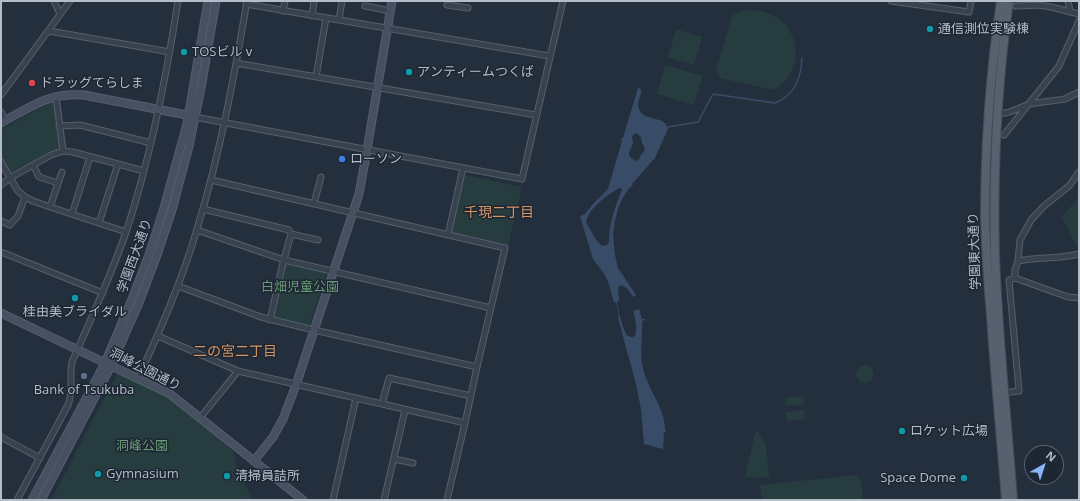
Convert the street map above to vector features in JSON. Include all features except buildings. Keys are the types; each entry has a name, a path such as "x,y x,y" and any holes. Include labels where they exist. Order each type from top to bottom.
{"main road":[{"name":"学園東大通り","path":"1001,1 990,85 986,148 985,219 988,274 1013,500"},
{"name":"学園東大通り","path":"1006,500 1000,393 995,254 995,184 1002,63 1013,3"}],"street":[{"path":"54,1 60,14"},
{"path":"1,95 70,1"},
{"path":"17,500 68,405 72,393 72,362 103,293 126,232 144,171 159,110 178,1"},
{"name":"学園西大通り","path":"192,116 208,1"},
{"name":"学園西大通り","path":"41,500 108,364 150,252 192,116 216,1"},
{"path":"284,11 285,1"},
{"path":"312,16 314,1"},
{"path":"339,20 342,1"},
{"path":"254,461 273,437 283,419 296,385 361,186 392,1"},
{"path":"1,112 3,122 36,103 56,96 70,94 84,95 522,179 563,1"},
{"path":"891,1 969,12 971,1"},
{"path":"1068,1 1070,12"},
{"path":"138,379 158,336 178,286 197,230 225,122 246,3 312,16 550,56"},
{"path":"1013,3 1038,3 1079,14"},
{"path":"447,5 457,4 468,8"},
{"path":"365,6 391,11"},
{"path":"316,77 326,18"},
{"path":"1004,135 1059,66 1079,21"},
{"path":"49,31 170,52"},
{"path":"236,63 536,115"},
{"path":"998,113 1006,113 1029,104 1064,99 1079,92"},
{"path":"56,96 62,151"},
{"path":"60,126 80,125 151,142"},
{"path":"1,185 33,165 62,151 74,152 144,171"},
{"path":"72,214 90,157"},
{"path":"1,162 18,191 25,197 50,207 126,232"},
{"path":"99,223 118,164"},
{"path":"33,165 39,177 58,183"},
{"path":"448,235 463,168"},
{"path":"50,207 62,172"},
{"path":"1015,278 1020,240 1031,220 1044,206 1069,186 1079,172"},
{"path":"314,203 320,177"},
{"path":"211,180 505,248 476,367 465,424 447,500"},
{"path":"1,221 10,225 18,216 25,197"},
{"path":"203,209 289,230 291,234 318,240"},
{"path":"197,230 284,260 491,308"},
{"path":"270,320 291,234"},
{"path":"1,252 103,293"},
{"path":"1018,261 1066,257 1079,254"},
{"path":"1000,393 1019,391 1009,280 1015,278 1068,297 1079,298"},
{"path":"178,286 270,320 476,367"},
{"name":"洞峰公園通り","path":"1,313 170,394 303,500"},
{"path":"158,336 238,371 465,424"},
{"name":"学園西大通り","path":"32,500 108,364"},
{"path":"200,418 238,371"},
{"path":"382,404 389,378 471,396"},
{"path":"333,500 356,398"},
{"path":"384,500 405,410"},
{"path":"1,437 40,458"},
{"path":"394,459 413,463"}],"green space":[{"path":"752,10 765,12 778,18 792,35 795,45 796,56 790,75 783,84 773,90 720,78 716,70 732,16 741,11"},
{"path":"676,29 702,37 694,65 668,57"},
{"path":"665,65 703,76 694,105 657,94"},
{"path":"54,102 60,149 13,174 10,174 1,157 1,130 36,110"},
{"path":"465,175 522,187 508,246 453,234 451,231"},
{"path":"1079,197 1079,251 1062,217"},
{"name":"白畑児童公園","path":"287,262 327,272 309,327 274,318 273,316 285,264"},
{"path":"865,365 871,368 874,374 871,380 865,383 859,380 856,374 859,368"},
{"name":"洞峰公園","path":"118,372 164,394 219,437 234,453 237,466 252,500 51,500"},
{"path":"803,396 804,404 786,406 785,398"},
{"path":"804,410 805,419 787,421 786,412"},
{"path":"756,432 758,432 766,445 769,477 745,477"},
{"path":"855,475 861,482 863,500 762,500 761,485"}],"water":[{"path":"638,88 641,89 638,102 640,111 646,116 663,122 668,129 655,158 632,184 633,185 622,199 618,209 613,235 615,255 618,268 636,295 633,297 627,288 621,285 618,289 619,301 617,302 623,325 628,336 633,337 636,333 636,323 633,311 639,309 642,319 645,319 642,321 642,362 645,376 660,407 665,422 666,432 664,432 663,449 644,444 641,409 636,384 618,318 619,316 616,302 614,302 605,275 593,259 580,216 585,214 608,189 622,141 621,140 623,138","holes":["636,133 641,137 645,148 637,161 629,155 633,143 632,137","619,188 622,190 613,216 609,242 607,245 602,246 596,240 586,222 595,207 604,198"]}],"waterway":[{"path":"668,127 698,122 713,94 775,103 782,100 796,85 802,58"}],"place":[{"name":"通信測位実験棟","path":"930,29"},
{"name":"TOSビルⅴ","path":"184,52"},
{"name":"アンティームつくば","path":"409,72"},
{"name":"ドラッグてらしま","path":"32,83"},
{"name":"ローソン","path":"342,159"},
{"name":"桂由美ブライダル","path":"75,298"},
{"name":"Bank of Tsukuba","path":"84,376"},
{"name":"ロケット広場","path":"902,431"},
{"name":"Gymnasium","path":"98,474"},
{"name":"清掃員詰所","path":"227,476"},
{"name":"Space Dome","path":"964,478"}],"district":[{"name":"千現二丁目","path":"499,213"},
{"name":"二の宮二丁目","path":"235,352"}]}
